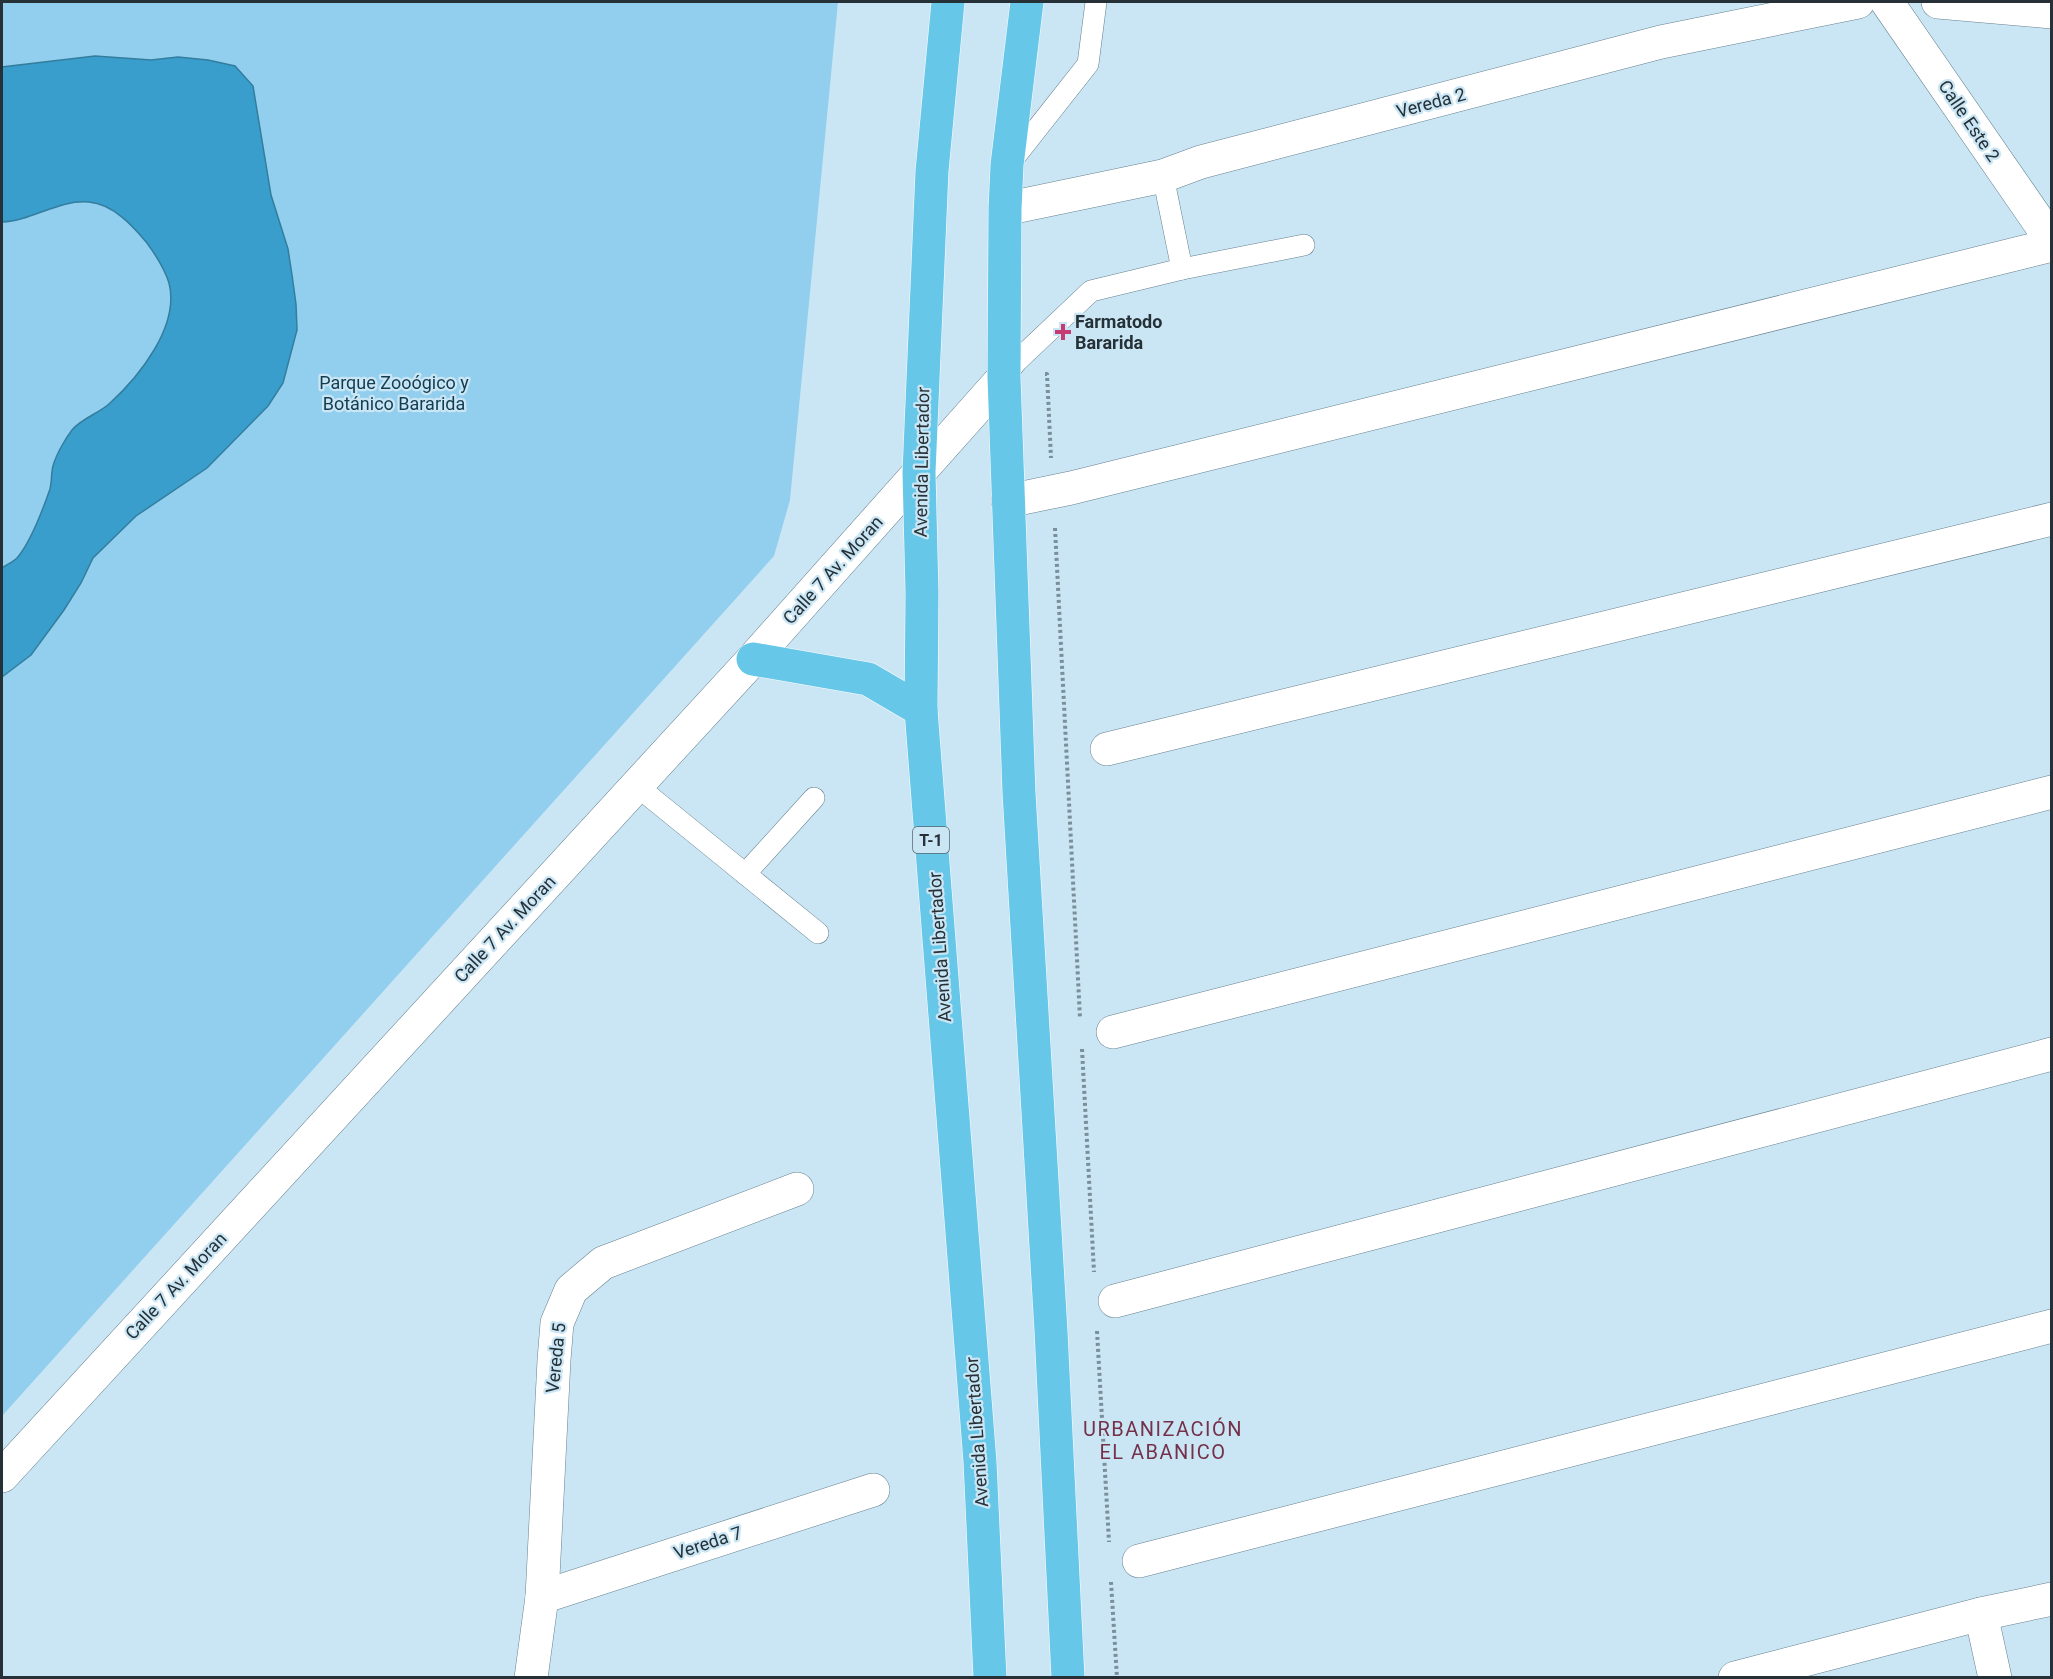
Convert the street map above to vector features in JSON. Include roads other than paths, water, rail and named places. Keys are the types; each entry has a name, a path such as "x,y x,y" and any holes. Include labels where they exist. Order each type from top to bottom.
{"main road":[{"name":"Avenida Libertador","path":"948,2 932,171 919,472 922,593 921,710 980,1462 990,1677"},
{"path":"1027,2 1007,165 1004,377 1019,793 1068,1677"},
{"path":"753,659 868,679 921,710"}],"street":[{"name":"Vereda 2","path":"1005,209 1163,176 1201,162 1661,42 1858,2"},
{"name":"Calle Este 2","path":"1887,2 2052,243"},
{"path":"1938,2 1974,3 2052,12"},
{"path":"1008,501 1053,492 1813,305 2052,243"},
{"name":"Calle 7 Av. Moran","path":"2,1476 753,659 1004,377"},
{"path":"1107,749 2052,519"},
{"path":"1113,1032 2052,792"},
{"path":"1102,1300 2052,1054"},
{"name":"Vereda 5","path":"531,1677 542,1597 557,1323 571,1290 603,1263 797,1189"},
{"path":"1120,1563 2052,1326"},
{"name":"Vereda 7","path":"542,1597 873,1490"},
{"path":"1735,1677 1981,1614 2052,1599"},
{"path":"1981,1614 1995,1677"}],"lane":[{"path":"1007,165 1088,64 1096,2"},
{"path":"1163,176 1182,269"},
{"path":"1004,377 1017,361 1091,291 1182,269 1304,245"},
{"path":"637,786 818,933"},
{"path":"745,874 814,798"}],"place":[{"name":"Farmatodo Bararida","path":"1063,332"}],"district":[{"name":"URBANIZACIÓN EL ABANICO","path":"1163,1440"}],"park label":[{"name":"Parque Zooógico y Botánico Bararida","path":"394,394"}]}
